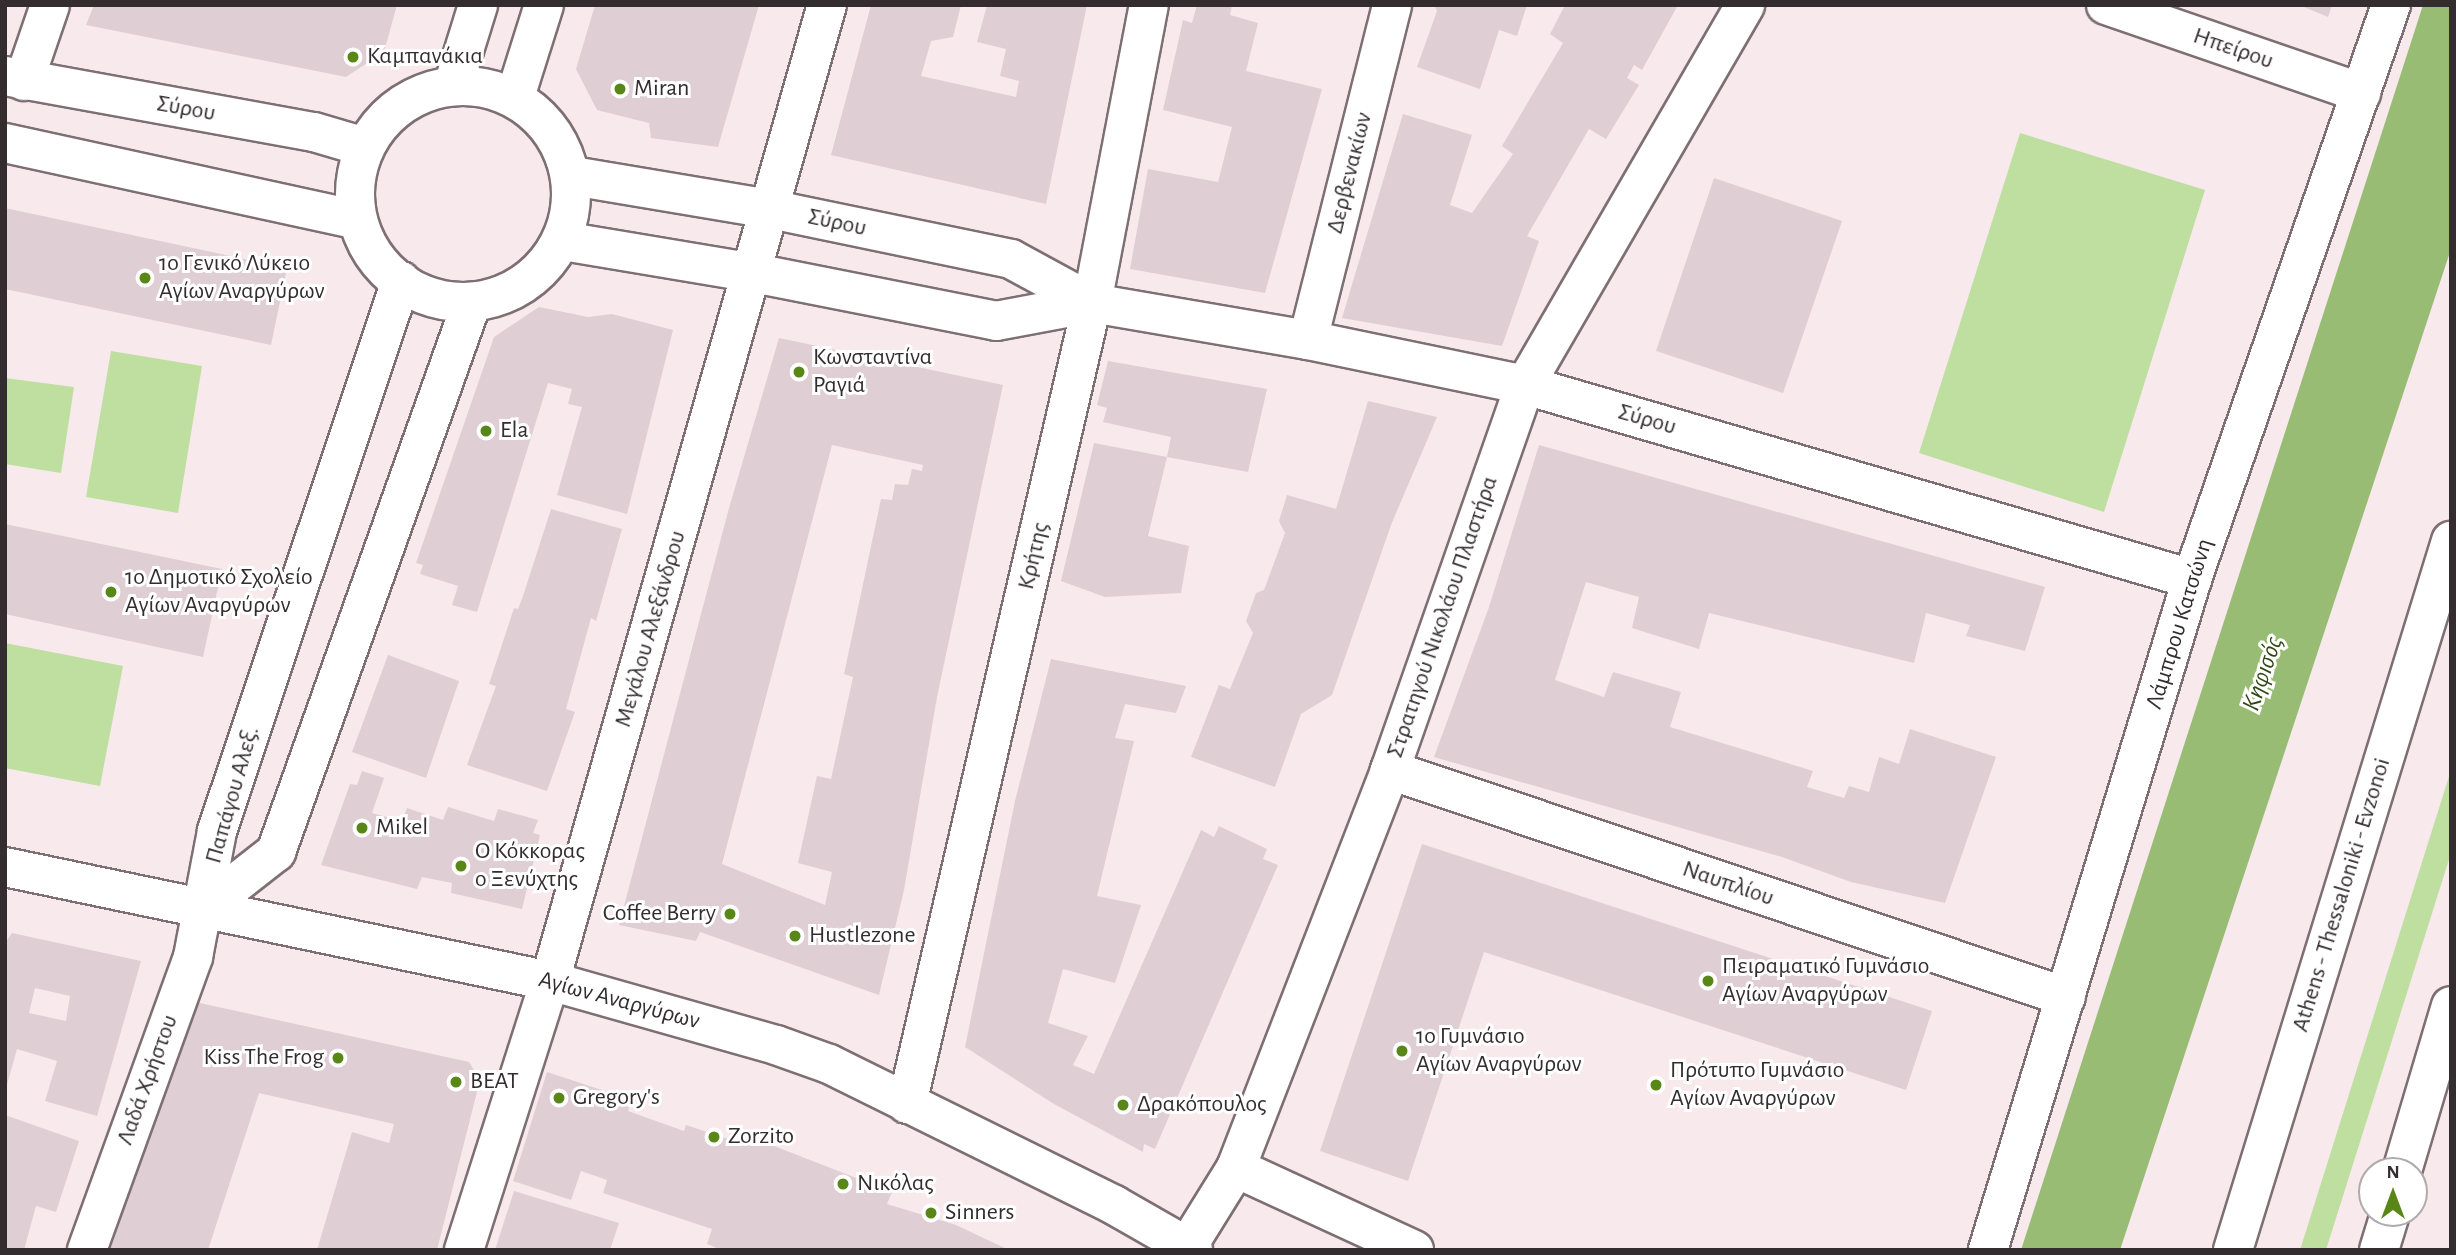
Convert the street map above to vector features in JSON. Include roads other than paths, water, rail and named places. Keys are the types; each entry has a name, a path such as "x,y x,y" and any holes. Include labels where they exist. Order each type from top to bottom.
{"main road":[{"path":"15,79 50,5"},
{"path":"453,86 478,5"},
{"path":"515,97 544,5"},
{"name":"Μεγάλου Αλεξάνδρου","path":"464,1250 550,981 754,273 827,5"},
{"name":"Κρήτης","path":"907,1104 1092,303 1149,5"},
{"name":"Δερβενακίων","path":"1308,340 1392,5"},
{"name":"Στρατηγού Νικολάου Πλαστήρα","path":"1188,1249 1236,1168 1390,770 1525,385 1745,5"},
{"name":"Ηπείρου","path":"2106,5 2361,93"},
{"name":"Λάμπρου Κατσώνη","path":"1988,1250 2192,579 2391,5"},
{"name":"Σύρου","path":"15,79 314,132 365,147"},
{"path":"453,86 515,97 550,129 572,176 563,241 538,273 509,293 472,302 429,298 388,274 369,249 357,220 355,183 365,147 384,120 410,100 453,86"},
{"path":"5,143 357,220"},
{"name":"Σύρου","path":"572,176 770,209 1011,259 1092,303 1308,340 1525,385 2192,579"},
{"name":"Σύρου","path":"563,241 754,273 996,321 1092,303"},
{"name":"Παπάγου Αλεξ.","path":"204,909 217,831 401,281"},
{"name":"Παπάγου Αλεξ.","path":"204,909 276,852 472,302"},
{"name":"Athens - Thessaloniki - Evzonoi","path":"2233,1250 2451,541"},
{"name":"Ναυπλίου","path":"1390,770 2066,997"},
{"name":"Αγίων Αναργύρων","path":"5,867 550,981 776,1045 829,1064 1114,1205 1188,1249"},
{"name":"Λαδά Χρήστου","path":"87,1250 193,957 204,909"},
{"path":"2406,1157 2451,1006"},
{"path":"1236,1168 1414,1250"},
{"path":"2379,1250 2386,1227"}],"water":[{"name":"Κηφισός","path":"2423,5 2451,5 2451,249 2120,1250 2021,1250"}],"place":[{"name":"Καμπανάκια","path":"353,57"},
{"name":"Miran","path":"620,89"},
{"name":"1ο Γενικό Λύκειο Αγίων Αναργύρων","path":"145,278"},
{"name":"Κωνσταντίνα Ραγιά","path":"799,372"},
{"name":"Ela","path":"486,431"},
{"name":"1ο Δημοτικό Σχολείο Αγίων Αναργύρων","path":"111,592"},
{"name":"Mikel","path":"362,828"},
{"name":"Ο Κόκκορας ο Ξενύχτης","path":"461,866"},
{"name":"Coffee Berry","path":"730,914"},
{"name":"Hustlezone","path":"795,936"},
{"name":"Πειραματικό Γυμνάσιο Αγίων Αναργύρων","path":"1708,981"},
{"name":"1ο Γυμνάσιο Αγίων Αναργύρων","path":"1402,1051"},
{"name":"Kiss The Frog","path":"338,1058"},
{"name":"ΒΕΑΤ","path":"456,1082"},
{"name":"Πρότυπο Γυμνάσιο Αγίων Αναργύρων","path":"1656,1085"},
{"name":"Gregory's","path":"559,1098"},
{"name":"Δρακόπουλος","path":"1123,1105"},
{"name":"Zorzito","path":"714,1137"},
{"name":"Νικόλας","path":"843,1184"},
{"name":"Sinners","path":"931,1213"}]}
